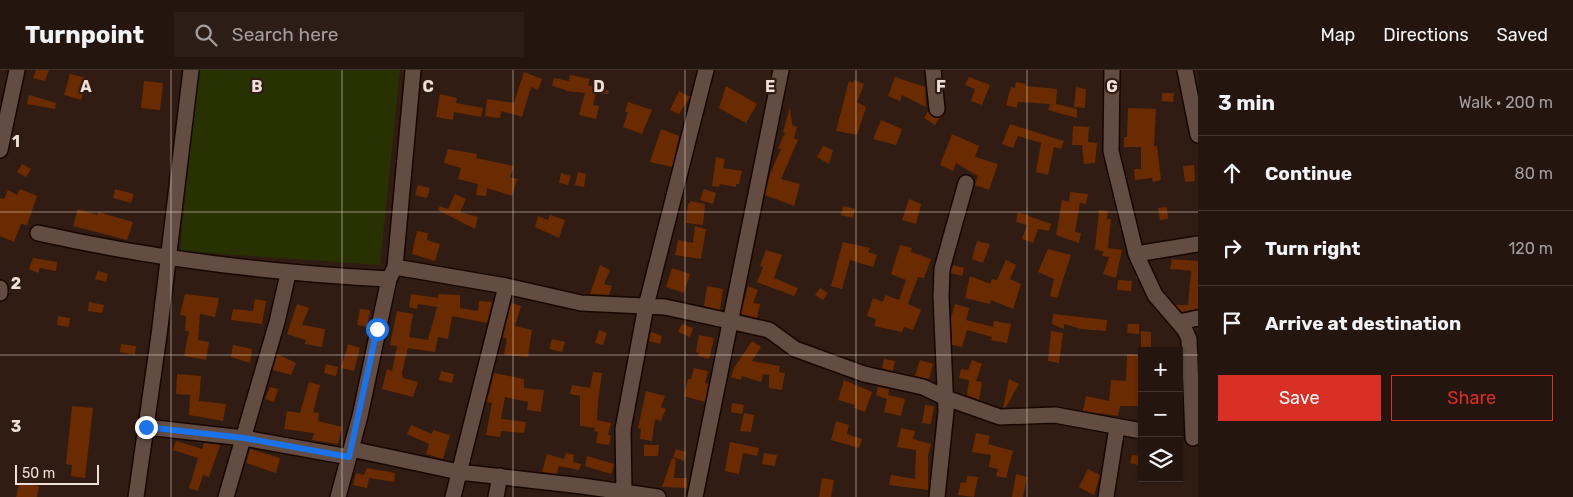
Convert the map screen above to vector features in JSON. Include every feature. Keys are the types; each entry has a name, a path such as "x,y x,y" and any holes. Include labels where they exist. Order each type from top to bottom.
{"street":[{"path":"0,150 3,125 17,70"},
{"path":"136,497 191,70"},
{"path":"338,497 392,273 413,70"},
{"path":"624,492 624,430 646,306 706,70"},
{"path":"695,497 781,70"},
{"path":"933,70 937,109"},
{"path":"1112,70 1111,151 1136,254 1155,295 1179,322 1189,339 1190,438"},
{"path":"1185,70 1198,135"},
{"path":"937,497 946,398 941,297 942,269 966,183"},
{"path":"38,233 168,258 288,274 392,273 506,286 581,303 665,307 769,330 795,349 864,374 923,388 1000,417 1055,415 1138,430"},
{"path":"1136,254 1198,244"},
{"path":"226,497 277,322 288,274"},
{"path":"453,497 506,286"},
{"path":"0,288 0,293"},
{"path":"1179,322 1198,318"},
{"path":"1106,497 1117,426"},
{"path":"146,427 350,453 459,472 500,476 581,491 624,492 658,497"},
{"path":"496,497 500,476"}],"green space":[{"path":"197,70 400,70 380,265 180,251"}],"building":[{"path":"36,70 49,70 45,81 33,78"},
{"path":"524,72 542,79 538,90 531,87 522,117 501,111 500,118 485,116 487,99 514,103"},
{"path":"70,74 87,78 81,100 64,95"},
{"path":"570,75 590,79 588,85 609,91 608,94 596,93 593,105 599,106 596,119 579,115 585,93 566,91 552,86 554,78 569,81"},
{"path":"895,77 925,87 926,107 902,95 900,101 888,96"},
{"path":"969,77 990,85 982,105 971,101 975,89 965,85"},
{"path":"854,80 864,84 857,102 866,107 857,135 836,131 849,81 853,83"},
{"path":"144,81 163,83 160,110 141,108"},
{"path":"1016,82 1026,84 1026,86 1057,89 1056,104 1077,109 1077,118 1048,110 1050,104 1018,102 1017,108 1006,105 1011,87 1015,88"},
{"path":"726,86 757,104 746,123 719,108"},
{"path":"1076,87 1086,89 1085,108 1074,107"},
{"path":"679,91 690,97 679,114 670,110"},
{"path":"1162,93 1174,93 1173,102 1162,101"},
{"path":"440,94 457,98 456,103 483,108 481,117 454,112 453,120 436,117"},
{"path":"29,95 56,103 55,109 27,104"},
{"path":"628,102 652,110 642,134 623,127 628,112 625,112"},
{"path":"790,107 792,125 797,127 794,138 798,140 781,179 800,184 794,206 765,195 770,174 781,149 778,148 785,133 783,132"},
{"path":"1128,108 1156,109 1154,146 1157,146 1161,180 1153,182 1152,178 1135,180 1134,169 1141,169 1141,147 1124,147 1124,137 1127,137"},
{"path":"928,111 933,117 940,117 935,125 924,118"},
{"path":"881,120 902,129 896,145 873,139"},
{"path":"1010,124 1064,141 1061,149 1054,147 1048,175 1036,172 1041,143 1018,136 1013,148 1002,144"},
{"path":"1073,126 1089,127 1088,142 1097,143 1095,163 1084,164 1082,145 1072,145"},
{"path":"661,129 679,136 672,167 650,162"},
{"path":"952,134 979,146 975,157 998,164 989,190 975,185 978,176 956,163 953,171 940,165"},
{"path":"823,146 833,150 829,164 817,157"},
{"path":"448,149 477,154 476,158 514,166 510,177 517,179 512,196 487,188 486,196 476,195 478,184 458,179 461,168 444,163"},
{"path":"716,157 725,159 723,168 742,171 739,184 736,184 736,187 720,184 719,187 712,186"},
{"path":"22,164 31,169 26,177 17,172"},
{"path":"1194,165 1195,181 1185,182 1183,166"},
{"path":"578,172 586,174 584,187 575,185"},
{"path":"561,173 571,176 568,185 559,183"},
{"path":"418,185 430,188 427,198 415,195"},
{"path":"20,189 37,196 27,225 21,224 14,242 0,236 0,198 4,199 8,190 17,195"},
{"path":"115,189 134,194 131,203 113,198"},
{"path":"704,189 716,193 713,204 700,200"},
{"path":"1070,192 1088,194 1086,204 1080,203 1075,232 1081,233 1079,243 1056,235 1062,200 1069,202"},
{"path":"455,194 466,199 460,212 478,217 475,229 438,210 440,206 448,209"},
{"path":"909,199 921,204 916,224 902,220"},
{"path":"690,201 705,204 703,225 686,223 688,203 690,204"},
{"path":"843,206 855,209 853,218 841,215"},
{"path":"1167,207 1168,219 1160,220 1158,208"},
{"path":"78,209 97,215 98,212 133,222 127,240 73,226"},
{"path":"1099,210 1108,211 1107,219 1111,219 1108,248 1122,250 1116,278 1103,274 1109,257 1102,256 1104,252 1095,249"},
{"path":"1018,212 1051,224 1049,231 1038,229 1033,243 1022,239 1027,225 1016,222"},
{"path":"550,215 565,220 559,238 535,227 538,216 548,220"},
{"path":"695,226 706,229 701,259 675,255 678,240 693,243"},
{"path":"417,231 428,233 427,240 440,244 435,261 412,254"},
{"path":"977,241 990,244 983,263 972,259"},
{"path":"843,242 870,248 868,252 877,255 873,267 850,260 842,289 831,286"},
{"path":"900,245 912,248 911,252 931,259 924,278 918,277 908,304 921,310 913,330 904,327 902,332 874,326 876,319 867,316 873,298 883,302 885,295 899,300 906,280 891,274"},
{"path":"1048,249 1071,255 1057,298 1050,296 1054,279 1038,272"},
{"path":"766,250 782,255 774,278 798,288 794,296 757,282 763,267 760,266"},
{"path":"33,258 57,262 56,271 40,268 38,273 29,269"},
{"path":"1172,259 1198,261 1198,309 1182,312 1176,305 1188,305 1191,271 1194,271 1170,269"},
{"path":"1006,260 1016,265 1010,279 1021,284 1013,309 991,300 990,304 965,298 970,276 990,284 992,279 997,280"},
{"path":"600,265 610,270 604,284 612,286 609,295 590,294"},
{"path":"953,265 964,268 962,276 951,273"},
{"path":"672,268 690,274 684,293 666,287"},
{"path":"98,271 108,274 106,282 95,279"},
{"path":"1118,280 1132,281 1131,291 1117,290"},
{"path":"707,286 723,289 720,310 704,306"},
{"path":"748,286 758,290 753,303 760,304 757,318 741,314"},
{"path":"820,288 828,293 823,300 815,295"},
{"path":"185,294 219,298 215,317 200,314 198,340 209,342 206,360 184,356 189,331 185,331 186,316 180,315"},
{"path":"411,294 438,298 438,294 460,295 460,308 478,311 479,301 492,302 487,323 452,316 448,339 438,337 435,352 408,348 402,373 403,378 418,382 413,397 382,389 387,369 392,371 397,346 390,345 397,311 413,314 409,337 428,340 437,307 418,304 417,309 409,307"},
{"path":"255,299 266,301 262,324 231,320 233,309 253,311"},
{"path":"89,302 104,305 102,313 88,311"},
{"path":"511,303 521,306 515,326 532,330 528,357 504,355 507,339 503,337"},
{"path":"297,304 309,308 302,325 325,329 322,347 305,344 306,340 287,334"},
{"path":"955,304 969,308 966,320 993,327 994,321 1011,324 1007,343 991,340 992,337 967,330 962,347 952,345 951,318"},
{"path":"360,309 370,310 367,327 357,325"},
{"path":"1053,314 1107,320 1106,331 1081,329 1064,324 1064,329 1052,324"},
{"path":"58,316 70,318 69,327 57,325"},
{"path":"682,324 693,328 690,337 678,332"},
{"path":"1128,324 1139,324 1139,334 1127,333"},
{"path":"599,330 607,333 603,345 595,343"},
{"path":"1051,331 1063,333 1059,363 1048,361"},
{"path":"1141,331 1151,332 1151,347 1141,347"},
{"path":"651,332 662,336 660,344 649,341"},
{"path":"699,335 714,338 709,359 698,356 699,353 696,352"},
{"path":"552,339 565,342 562,352 549,349"},
{"path":"752,341 761,347 752,361 780,366 779,372 785,373 782,390 769,388 769,375 763,374 761,382 742,376 741,380 731,377 734,368"},
{"path":"121,344 136,346 135,355 120,352"},
{"path":"348,344 360,348 354,371 341,368"},
{"path":"233,345 252,349 250,363 231,357"},
{"path":"277,354 296,363 291,375 273,370"},
{"path":"1127,354 1138,355 1138,406 1120,406 1118,416 1083,411 1086,396 1109,401 1111,380 1126,381"},
{"path":"884,359 895,361 893,371 882,368"},
{"path":"920,360 933,364 929,379 915,376"},
{"path":"972,360 982,364 976,381 982,382 979,400 967,395 969,380 959,378 961,369 968,370"},
{"path":"326,364 338,367 336,376 324,373"},
{"path":"694,368 708,371 705,383 708,384 705,402 684,396 688,379 691,379"},
{"path":"441,371 454,374 452,383 439,380"},
{"path":"593,372 602,373 597,420 611,423 608,435 611,436 609,445 596,443 598,432 594,431 595,428 580,426 580,396 570,394 572,385 590,388"},
{"path":"494,373 524,379 524,388 544,390 541,412 527,410 528,402 505,397 501,419 526,422 524,433 501,431 500,437 486,435 492,403 487,402"},
{"path":"177,374 201,376 199,401 226,404 223,421 189,415 190,395 176,394"},
{"path":"1009,379 1019,384 1006,407 1003,408"},
{"path":"844,380 872,392 865,412 854,408 855,405 838,400"},
{"path":"309,382 320,385 313,412 319,413 318,421 342,427 338,444 312,440 314,433 284,429 287,411 300,413"},
{"path":"270,387 278,389 274,402 265,399"},
{"path":"878,387 889,389 888,395 905,399 901,416 884,412 887,399 876,395"},
{"path":"646,391 665,396 661,407 666,409 661,421 655,419 652,441 640,439 641,429 638,428"},
{"path":"732,403 744,405 742,414 731,412"},
{"path":"925,405 934,406 931,424 922,423"},
{"path":"72,406 93,408 85,478 71,476 72,465 66,464"},
{"path":"744,413 754,415 751,432 740,431"},
{"path":"836,421 849,425 847,434 862,439 859,448 831,440"},
{"path":"411,425 432,434 433,430 450,435 443,459 426,454 429,444 407,434"},
{"path":"901,428 915,431 913,439 931,444 928,455 928,490 889,485 891,475 915,479 916,450 897,447"},
{"path":"976,433 990,436 988,444 1013,451 1006,478 996,476 998,469 989,467 991,455 972,452"},
{"path":"176,441 202,449 204,443 220,445 209,477 203,475 198,491 189,488 198,458 173,450"},
{"path":"730,442 759,448 757,456 743,453 739,474 725,471"},
{"path":"644,445 659,445 658,456 644,456"},
{"path":"250,449 280,458 276,473 246,463"},
{"path":"676,449 686,452 684,461 673,457"},
{"path":"566,453 574,455 573,462 581,464 579,470 559,466 557,474 542,472 547,454 564,459"},
{"path":"764,453 777,455 775,466 762,464"},
{"path":"1132,455 1138,456 1138,465 1130,463"},
{"path":"587,456 614,464 611,474 585,466"},
{"path":"672,458 676,459 674,478 687,478 687,488 662,487"},
{"path":"367,468 395,473 394,482 369,478 367,488 353,485 356,473 364,475"},
{"path":"1088,469 1100,475 1094,495 1079,487"},
{"path":"1016,474 1027,477 1023,497 1012,497"},
{"path":"967,476 978,477 974,497 958,495 961,482 966,483"},
{"path":"822,478 834,480 831,497 819,497"},
{"path":"19,482 39,486 37,497 16,497"}],"route":[{"path":"146,427 244,438 349,457 360,416 377,329"}]}
